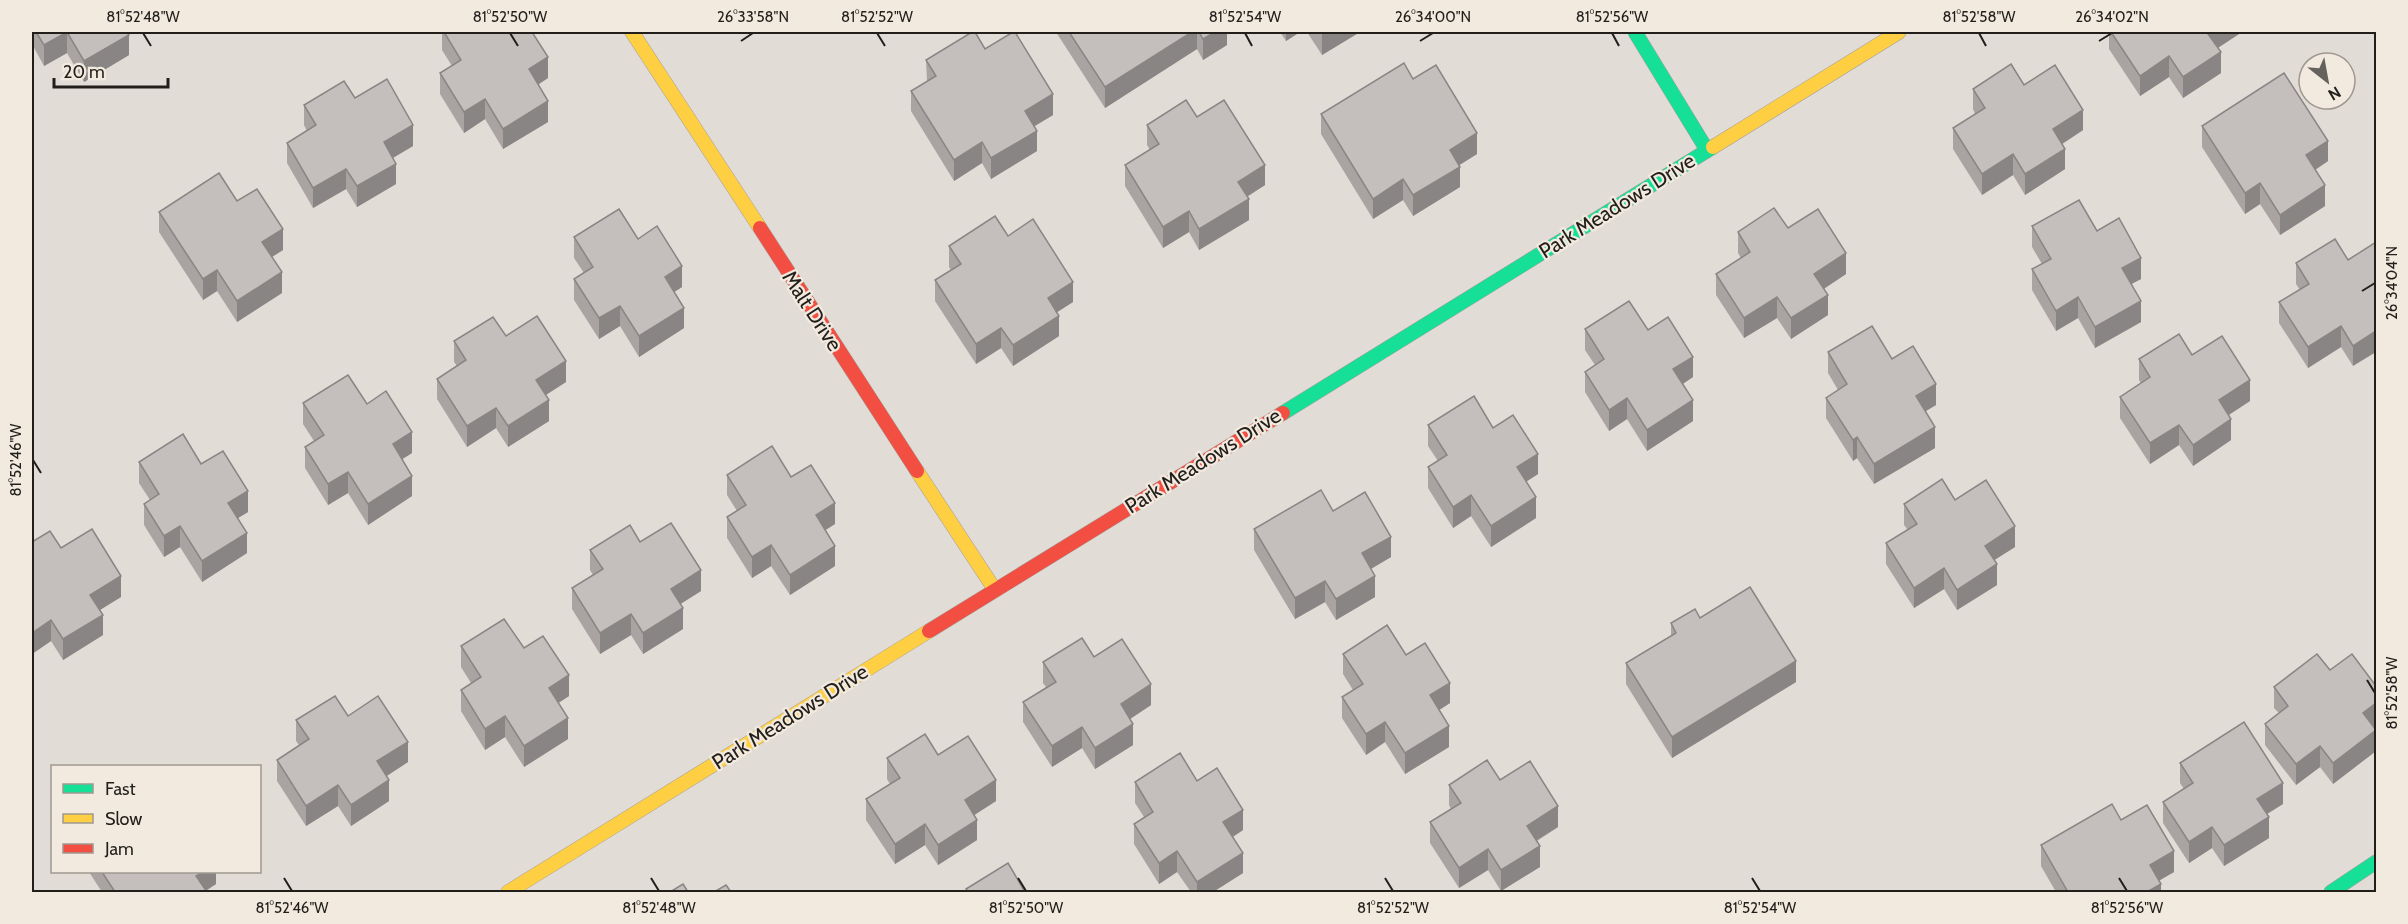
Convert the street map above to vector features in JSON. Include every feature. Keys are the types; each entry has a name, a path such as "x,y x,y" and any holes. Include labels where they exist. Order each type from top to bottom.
{"street":[{"name":"Malt Drive","path":"632,32 994,590"},
{"path":"1635,32 1707,150"},
{"name":"Park Meadows Drive","path":"508,892 1899,32"},
{"path":"2331,892 2376,862"}],"building":[{"path":"36,32 67,32 44,45"},
{"path":"67,32 127,32 129,35 84,61"},
{"path":"444,32 532,32 548,57 529,69 548,101 503,129 485,99 464,112 440,73 461,60"},
{"path":"975,32 985,49 1015,32 1053,94 1025,111 1037,131 991,158 982,142 954,160 911,91 936,76 926,60"},
{"path":"1069,32 1192,32 1105,87"},
{"path":"1199,32 1215,32 1203,39"},
{"path":"2111,32 2212,32 2208,34 2221,52 2183,77 2169,56 2140,76"},
{"path":"1404,63 1413,79 1436,65 1477,133 1450,150 1460,167 1413,195 1403,179 1373,199 1321,114"},
{"path":"2011,64 2024,85 2055,65 2083,110 2053,129 2065,149 2025,174 2013,154 1982,174 1953,128 1985,108 1973,89"},
{"path":"2284,73 2297,93 2297,111 2309,111 2328,141 2306,155 2325,185 2280,215 2260,183 2245,193 2202,126"},
{"path":"387,79 413,125 384,142 396,164 357,186 346,169 313,188 287,143 316,125 304,105 344,81 355,98"},
{"path":"1186,100 1197,117 1224,100 1265,165 1238,182 1249,199 1199,229 1189,211 1163,227 1125,165 1159,144 1147,125"},
{"path":"219,173 237,201 257,189 283,229 262,242 282,272 237,301 217,270 203,279 159,212"},
{"path":"2079,200 2097,231 2119,218 2141,258 2122,268 2141,301 2095,327 2078,297 2056,311 2032,269 2051,259 2032,226"},
{"path":"1774,208 1788,228 1818,209 1846,253 1814,274 1828,295 1791,318 1777,297 1744,318 1716,274 1750,252 1738,232"},
{"path":"619,209 638,239 657,226 682,266 665,277 684,308 639,336 620,306 599,318 574,279 593,267 574,237"},
{"path":"995,216 1008,236 1033,219 1073,282 1048,298 1059,316 1013,345 1001,328 976,344 935,280 961,264 949,246"},
{"path":"2335,239 2348,260 2376,242 2376,331 2353,346 2341,326 2308,347 2279,302 2309,284 2296,263"},
{"path":"1629,301 1648,330 1668,317 1693,357 1673,369 1693,400 1647,430 1627,398 1609,410 1585,372 1604,359 1585,329"},
{"path":"537,316 566,361 536,380 549,400 508,426 496,408 467,426 437,379 466,360 454,341 493,317 506,336"},
{"path":"1872,326 1892,359 1913,346 1936,384 1916,396 1935,427 1874,464 1857,437 1853,440 1826,398 1847,384 1828,352"},
{"path":"2179,334 2192,355 2222,336 2250,380 2219,400 2231,419 2193,445 2179,425 2150,443 2120,397 2150,377 2139,359"},
{"path":"348,375 367,404 386,391 412,432 393,444 412,476 368,504 348,472 328,484 305,447 324,435 303,403"},
{"path":"1474,396 1493,428 1513,415 1538,454 1517,467 1536,497 1491,526 1471,495 1453,507 1428,467 1447,455 1428,425"},
{"path":"183,434 201,464 223,451 248,491 228,503 247,533 202,561 180,526 164,536 144,504 159,494 139,462"},
{"path":"772,446 791,477 811,465 835,503 816,515 835,546 790,575 771,545 752,557 727,517 746,505 727,475"},
{"path":"1942,479 1955,500 1986,480 2015,526 1985,546 1997,564 1957,590 1944,568 1914,588 1886,543 1917,524 1904,504"},
{"path":"1321,490 1333,511 1365,492 1391,537 1362,553 1375,576 1336,599 1325,581 1295,598 1254,529"},
{"path":"671,523 701,570 671,589 683,608 643,633 631,614 600,633 572,588 603,569 590,550 630,525 640,542"},
{"path":"92,529 121,576 90,595 103,615 63,639 51,620 32,633 32,542 50,531 61,548"},
{"path":"1750,587 1796,661 1672,737 1626,663 1676,633 1671,623 1695,609 1700,618"},
{"path":"504,619 524,648 543,636 569,675 549,688 568,718 524,746 505,716 485,729 461,690 481,677 461,646"},
{"path":"1387,625 1406,655 1425,643 1450,683 1430,695 1449,726 1405,753 1385,722 1366,734 1342,697 1363,684 1343,654"},
{"path":"1082,638 1094,657 1122,639 1151,684 1121,704 1133,724 1095,748 1082,727 1052,746 1023,702 1056,682 1043,662"},
{"path":"2317,654 2330,670 2352,654 2376,686 2376,703 2363,713 2376,730 2333,763 2320,746 2296,764 2265,724 2288,706 2274,687"},
{"path":"335,696 348,716 378,696 408,742 377,761 389,780 351,805 338,785 306,806 277,760 309,739 296,720"},
{"path":"2244,722 2283,783 2257,799 2269,817 2224,845 2212,827 2189,842 2163,802 2193,783 2180,763"},
{"path":"925,734 938,755 968,736 996,780 965,800 977,820 938,845 925,824 895,844 866,799 900,778 887,758"},
{"path":"1180,753 1197,781 1217,768 1243,810 1223,822 1243,853 1197,882 1177,851 1159,863 1134,824 1153,812 1135,782"},
{"path":"1487,760 1500,780 1530,761 1558,806 1527,826 1540,846 1501,870 1488,849 1459,868 1430,822 1461,803 1449,785"},
{"path":"2112,804 2121,820 2147,805 2174,851 2150,865 2161,884 2147,892 2068,892 2041,845"},
{"path":"1008,863 1025,892 969,892 966,889"},
{"path":"103,873 201,873 196,876 207,892 115,892"},
{"path":"683,884 688,892 670,892"},
{"path":"726,885 731,892 714,892"}],"traffic: fast":[{"path":"1635,32 1707,150"},
{"path":"1283,413 1713,147"},
{"path":"2331,892 2376,862"}],"traffic: slow":[{"path":"632,32 760,228"},
{"path":"1713,147 1899,32"},
{"path":"917,471 995,590"},
{"path":"508,892 929,631"}],"traffic: jam":[{"path":"760,228 917,471"},
{"path":"929,631 1283,413"}]}
